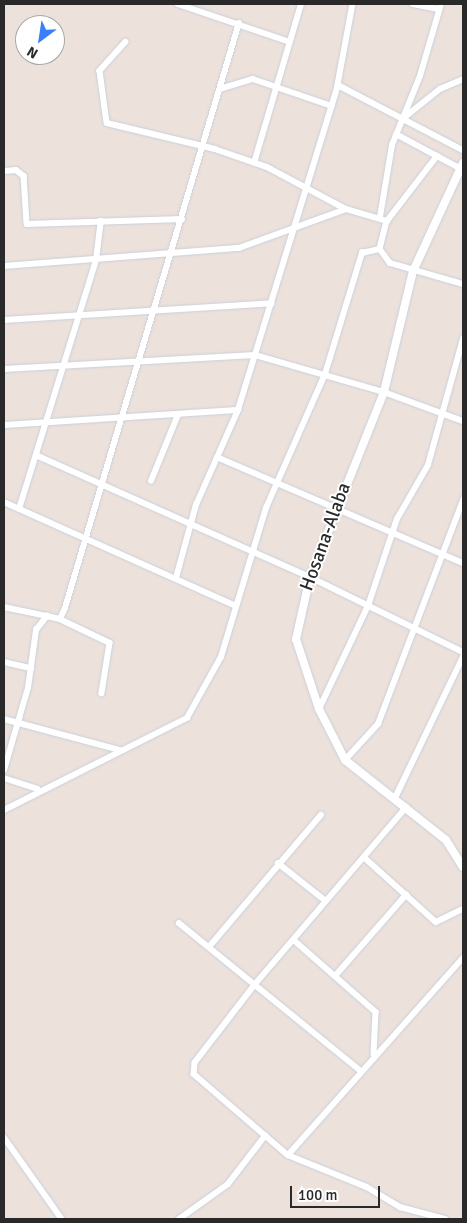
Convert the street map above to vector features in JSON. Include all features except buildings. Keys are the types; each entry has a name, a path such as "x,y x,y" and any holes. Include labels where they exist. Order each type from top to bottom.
{"main road":[{"name":"Hosana-Alaba","path":"462,166 413,271 384,392 336,507 310,577 296,639 318,709 344,760 407,807 446,840 463,867"}],"street":[{"path":"178,4 239,23 290,42"},
{"path":"254,163 301,4"},
{"path":"176,578 190,526 238,410 272,303 338,86 353,4"},
{"path":"380,217 396,134 440,6 413,4"},
{"path":"60,619 172,255 239,23"},
{"path":"126,42 100,71 107,123 204,146 254,163 346,209 380,217 387,221"},
{"path":"220,89 253,79 277,84 332,106"},
{"path":"403,118 440,89 463,79"},
{"path":"338,86 463,150"},
{"path":"396,134 437,156 462,166"},
{"path":"437,156 387,221 380,249 390,263 463,284"},
{"path":"4,171 16,170 24,176 27,224 182,219"},
{"path":"4,266 172,255 239,248 294,228 315,217 346,209"},
{"path":"20,509 96,260 102,221"},
{"path":"4,810 37,789 187,718 221,657 252,553 277,482 325,374 362,253 380,249"},
{"path":"4,320 272,303"},
{"path":"318,709 368,606 393,532 428,465 463,339"},
{"path":"4,369 140,359 255,355 384,392 463,421"},
{"path":"4,425 122,419 238,410"},
{"path":"151,481 178,415"},
{"path":"36,454 100,486 310,577 463,652"},
{"path":"217,457 463,562"},
{"path":"344,760 378,724 416,629 441,553 463,500"},
{"path":"4,502 236,606"},
{"path":"4,607 60,619 110,643 102,693"},
{"path":"4,770 19,721 36,630 47,616"},
{"path":"395,798 463,657"},
{"path":"4,662 30,668"},
{"path":"4,719 19,721 120,750"},
{"path":"4,778 37,789"},
{"path":"407,807 255,985 195,1063 194,1074 288,1155 367,1187 400,1208 445,1219"},
{"path":"209,947 278,862 321,815"},
{"path":"364,857 436,922 463,909"},
{"path":"278,862 326,901"},
{"path":"335,976 406,895"},
{"path":"180,922 360,1070"},
{"path":"294,940 376,1012 374,1054"},
{"path":"288,1155 374,1054 463,958"},
{"path":"179,1219 228,1184 265,1136"},
{"path":"4,1137 62,1219"}]}
